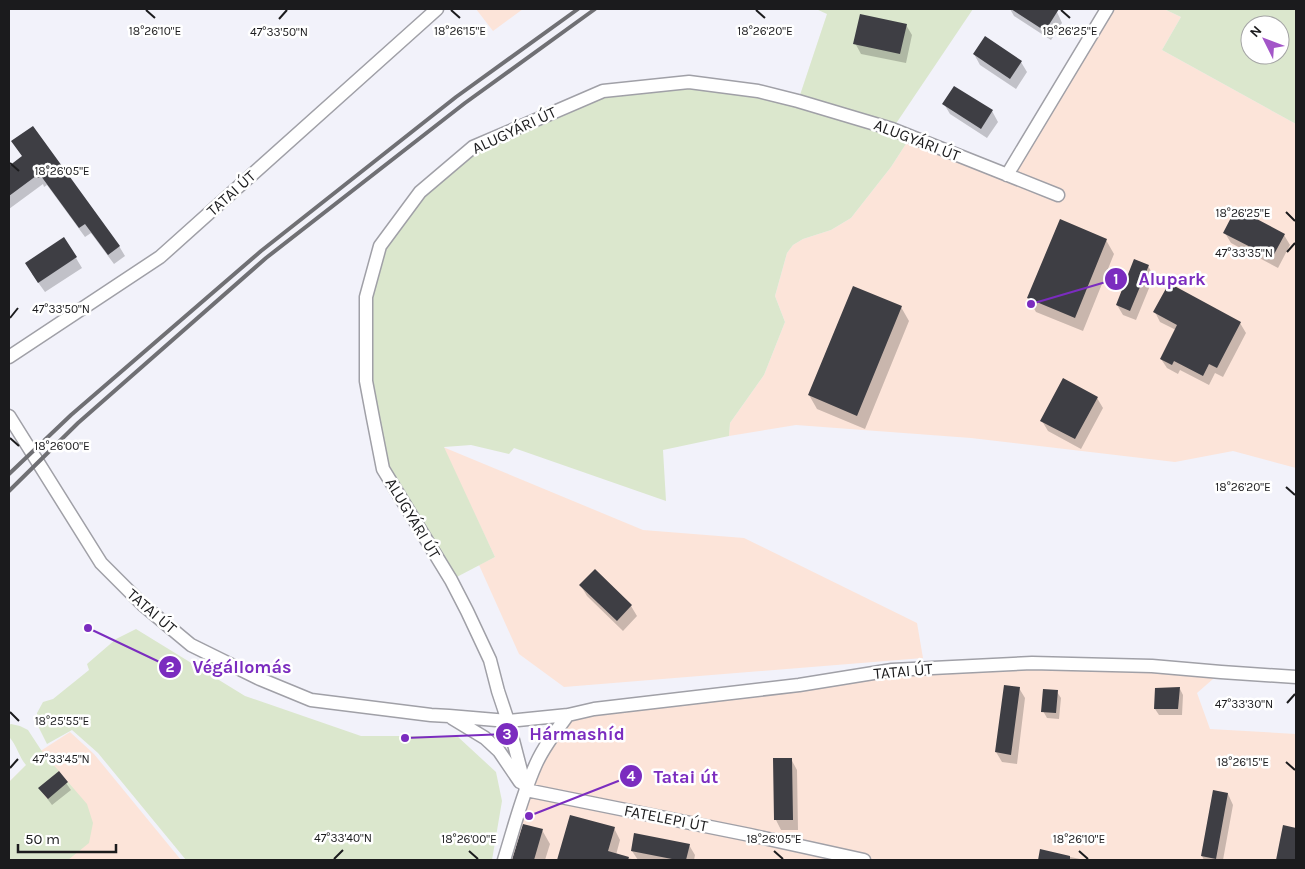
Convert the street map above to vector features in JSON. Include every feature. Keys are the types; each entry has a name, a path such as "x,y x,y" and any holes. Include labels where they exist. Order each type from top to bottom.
{"street":[{"name":"TATAI ÚT","path":"9,357 160,257 437,9"},
{"path":"1007,175 1107,9"},
{"name":"ALUGYÁRI ÚT","path":"526,790 490,660 451,580 383,469 366,381 366,297 380,246 420,192 472,147 603,91 689,82 758,91 892,129 1058,196"},
{"name":"TATAI ÚT","path":"9,416 101,563 143,606 191,645 260,679 311,700 431,716 508,721 799,685 892,670 1032,663 1152,666 1296,677"},
{"path":"504,860 536,763 549,740 568,715"},
{"path":"449,716 485,738 499,751 526,790"},
{"name":"FATELEPI ÚT","path":"526,790 750,834 864,860"}],"shaded area":[{"path":"476,9 523,9 493,31"},
{"path":"1107,9 1164,9 1181,17 1162,50 1296,124 1296,468 1233,451 1175,462 971,438 796,425 729,436 730,423 764,375 785,322 775,296 787,253 793,245 803,239 831,230 851,218 891,167 911,136 1007,175"},
{"path":"443,447 643,530 744,538 917,623 923,658 564,687 519,654 479,565 495,557"},
{"path":"1032,663 1221,672 1197,693 1210,729 1296,734 1296,860 504,860 526,790 568,715 892,670"},
{"path":"70,732 94,754 181,860 9,860 9,782 42,750"}],"green space":[{"path":"816,9 973,9 893,128 911,136 891,167 851,218 831,230 803,239 793,245 787,253 775,296 785,322 764,375 730,423 729,436 663,450 666,501 514,448 509,454 471,445 444,447 495,557 451,580 383,469 374,422 366,297 380,246 420,192 473,147 603,91 689,82 798,101 827,14"},
{"path":"1164,9 1296,9 1296,124 1162,50 1181,17"},
{"path":"136,629 245,696 361,736 457,736 496,772 502,801 492,860 186,860 98,753 72,730 47,744 37,724 37,713 43,702 53,699 89,670 87,664 116,639"},
{"path":"9,725 28,730 45,756 59,771 39,788 47,799 68,782 87,804 93,823 89,843 68,860 9,860 9,782 26,765 9,739"}],"building":[{"path":"1011,9 1059,9 1045,31"},
{"path":"860,14 907,24 900,54 853,44"},
{"path":"985,36 1022,61 1010,79 973,54"},
{"path":"954,86 993,110 981,129 942,104"},
{"path":"33,126 120,246 108,255 85,224 79,228 41,176 38,178 36,176 9,196 9,166 22,156 11,141"},
{"path":"1236,208 1285,234 1272,258 1223,233"},
{"path":"1060,219 1107,239 1075,318 1027,298"},
{"path":"64,237 77,257 38,283 25,263"},
{"path":"1134,259 1149,265 1130,311 1116,305"},
{"path":"1169,283 1241,322 1217,368 1209,364 1203,376 1174,361 1172,365 1160,359 1177,325 1153,312"},
{"path":"853,286 902,306 857,416 808,395"},
{"path":"1063,378 1098,397 1075,439 1040,421"},
{"path":"595,569 632,605 617,621 579,585"},
{"path":"1004,685 1020,687 1011,755 995,752"},
{"path":"1180,687 1178,709 1154,709 1155,688"},
{"path":"1043,689 1058,690 1056,713 1041,712"},
{"path":"773,758 792,758 793,820 774,820"},
{"path":"59,771 68,782 48,799 38,788"},
{"path":"1213,790 1228,793 1216,859 1201,856"},
{"path":"570,815 615,827 608,851 629,857 628,860 557,860"},
{"path":"523,824 543,829 534,860 512,860"},
{"path":"1283,825 1296,828 1296,860 1276,860"},
{"path":"634,833 690,844 686,860 631,851"},
{"path":"1040,849 1070,856 1070,860 1038,860"}],"railway":[{"path":"9,474 71,415 261,251 456,97 578,9"},
{"path":"9,491 78,423 266,258 465,103 595,9"}],"place":[{"name":"Alupark","path":"1031,304"},
{"name":"Végállomás","path":"88,628"},
{"name":"Hármashíd","path":"405,738"},
{"name":"Tatai út","path":"529,816"}]}
